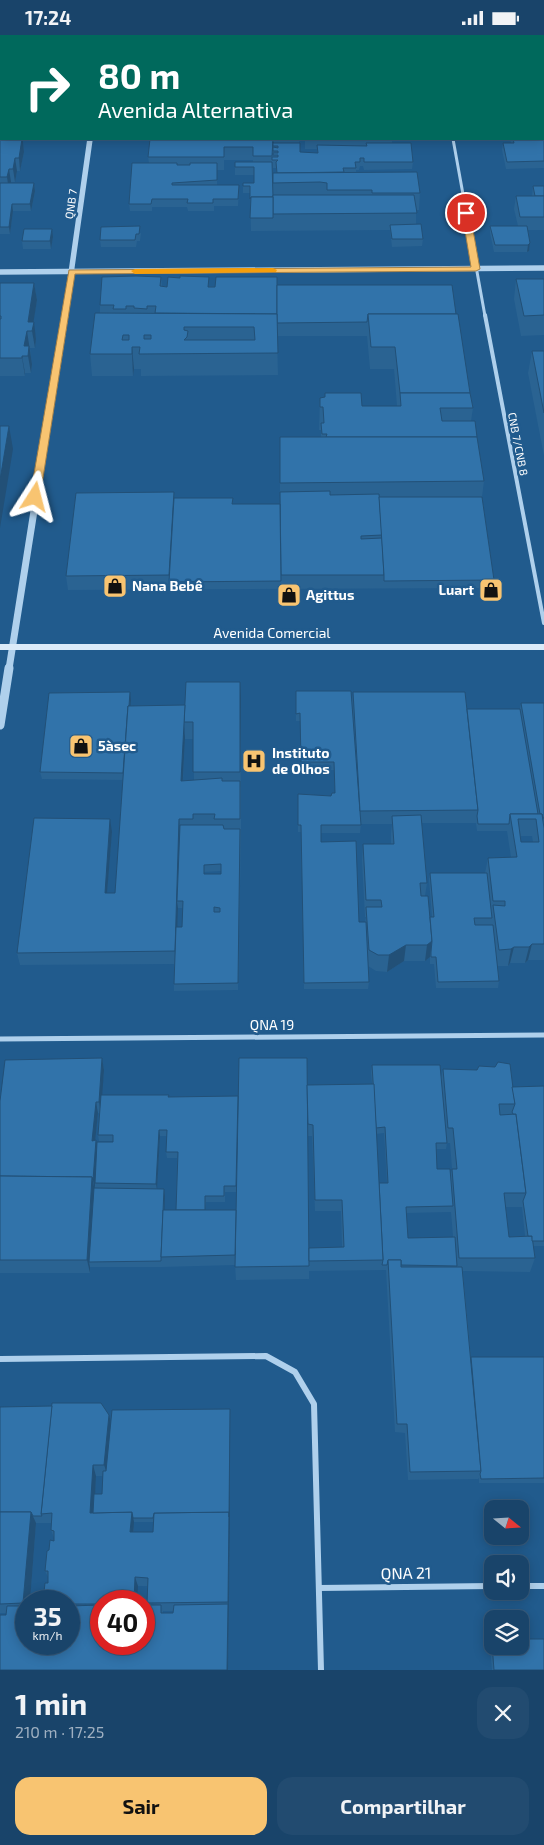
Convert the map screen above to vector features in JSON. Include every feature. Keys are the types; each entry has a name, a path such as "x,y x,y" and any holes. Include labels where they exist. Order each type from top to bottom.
{"main road":[{"name":"Avenida Comercial","path":"0,647 544,647"}],"street":[{"name":"QNB 7","path":"0,725 72,272 90,140"},
{"name":"CNB 7/CNB 8","path":"453,140 544,623"},
{"path":"0,272 544,268"},
{"name":"QNA 19","path":"0,1039 544,1035"},
{"path":"0,1359 266,1356 295,1371 314,1404 321,1670"},
{"name":"QNA 21","path":"319,1588 484,1586"},
{"path":"529,1586 544,1586"}],"building":[{"path":"0,140 22,140 19,158 15,158 13,169 9,169 7,177 0,177"},
{"path":"150,140 273,140 272,156 253,156 253,147 224,147 224,157 148,157"},
{"path":"513,140 544,140 544,161 507,162 503,143 514,143"},
{"path":"273,143 300,143 300,152 318,153 317,145 367,146 366,143 411,143 413,162 364,162 364,158 360,158 360,162 355,162 356,168 343,168 344,172 277,173 276,162 278,160 272,160 272,157 278,157 278,155 273,155 273,153 278,153 278,151 273,151 273,147 278,148 278,146 273,146"},
{"path":"235,162 272,162 273,197 251,197 250,199 250,186 243,186 243,183 254,183 254,167 235,167"},
{"path":"132,163 177,163 177,165 190,165 190,163 217,163 217,180 172,183 172,185 239,185 238,199 213,199 213,203 187,203 188,199 152,199 151,204 129,204"},
{"path":"417,172 420,193 372,193 372,190 327,190 327,183 320,182 273,183 273,173"},
{"path":"0,183 34,183 30,204 12,204 9,227 0,227"},
{"path":"533,186 544,186 544,196 535,196"},
{"path":"273,195 414,195 417,213 273,214"},
{"path":"516,196 544,196 544,217 520,217"},
{"path":"251,197 273,197 273,218 250,218"},
{"path":"421,224 423,239 392,239 390,225"},
{"path":"140,226 139,234 136,234 135,240 100,240 101,227"},
{"path":"490,226 527,226 530,243 528,245 495,245"},
{"path":"24,229 52,229 50,241 22,241"},
{"path":"102,277 161,277 160,286 167,287 168,277 209,277 208,287 215,287 216,277 277,277 277,314 155,313 156,306 147,306 147,309 126,306 126,309 113,309 114,305 100,305"},
{"path":"516,279 544,279 544,315 524,316"},
{"path":"0,283 34,283 28,322 34,322 32,331 27,331 24,346 29,346 28,356 22,356 22,358 0,358"},
{"path":"277,285 452,285 456,314 368,314 367,322 277,323"},
{"path":"95,313 277,314 278,353 139,354 140,347 132,347 132,354 90,354","holes":["184,327 254,327 255,340 184,340 187,337 188,331 184,330","123,335 129,335 129,340 122,340","144,335 151,335 151,339 144,339"]},
{"path":"368,314 458,314 470,393 400,393 395,347 371,347"},
{"path":"532,351 544,351 544,413"},
{"path":"325,393 361,393 362,406 401,406 400,393 470,393 473,408 440,408 442,421 475,421 477,437 326,437 327,434 322,434 321,423 324,423 323,407 320,407 320,398 325,397"},
{"path":"0,426 9,426 0,480"},
{"path":"280,437 477,437 484,481 280,483"},
{"path":"330,491 330,495 379,494 382,535 361,536 361,539 382,538 384,575 281,575 280,492"},
{"path":"174,492 169,575 66,576 76,493"},
{"path":"379,497 482,497 494,580 384,581"},
{"path":"174,498 233,498 232,504 280,504 281,581 169,582"},
{"path":"186,682 240,682 240,772 193,772 193,722 184,722"},
{"path":"296,691 351,691 361,825 321,825 321,842 356,841 359,922 366,922 369,982 304,983 301,825 298,825 298,794 331,796 332,793 335,793 334,762 301,762 300,713 296,714"},
{"path":"130,692 123,773 40,772 49,693"},
{"path":"353,692 465,692 478,810 360,811"},
{"path":"521,703 544,703 544,818 540,814"},
{"path":"185,705 181,781 222,778 222,781 240,781 240,819 214,819 215,814 193,814 193,819 179,819 175,951 17,953 34,818 110,819 105,893 115,893 128,706"},
{"path":"467,709 520,709 538,814 510,814 509,824 478,824"},
{"path":"510,814 542,814 544,828 544,944 532,944 529,947 499,950 493,905 505,906 505,901 493,901 488,858 517,857","holes":["518,819 536,819 539,842 521,842"]},
{"path":"421,815 427,883 420,883 421,896 428,896 432,941 427,945 406,945 389,955 378,955 369,950 366,907 382,907 381,900 366,900 363,844 394,844 392,816"},
{"path":"180,825 223,825 224,829 240,829 238,983 174,984 176,927 182,927 183,901 177,901","holes":["221,864 221,874 204,874 204,865","214,907 220,908 220,912 214,912"]},
{"path":"430,873 487,873 492,918 474,918 475,925 493,925 499,981 438,982 436,957 431,957 430,917 434,917"},
{"path":"102,1058 99,1102 96,1102 92,1141 96,1140 93,1180 92,1177 0,1176 0,1101 5,1060"},
{"path":"239,1058 307,1058 309,1266 235,1267"},
{"path":"498,1062 510,1064 515,1104 499,1104 500,1115 516,1114 526,1193 504,1193 509,1237 532,1236 535,1258 459,1258 452,1169 457,1169 453,1128 448,1128 443,1069 477,1070 479,1066 495,1067"},
{"path":"372,1065 440,1065 447,1143 436,1143 437,1169 450,1169 453,1206 406,1207 408,1238 455,1237 457,1266 401,1265 401,1260 388,1260 387,1265 382,1265 379,1183 388,1183 385,1127 376,1128"},
{"path":"374,1084 383,1260 309,1261 309,1248 344,1247 342,1200 315,1200 313,1125 308,1124 307,1085"},
{"path":"544,1086 544,1241 532,1241 532,1236 528,1236 523,1201 526,1193 516,1114 512,1112 515,1104 512,1087"},
{"path":"101,1095 169,1095 168,1097 238,1096 236,1186 224,1186 224,1196 205,1196 205,1210 176,1210 178,1152 166,1152 167,1130 159,1130 156,1184 95,1183 97,1142 113,1142 113,1135 98,1135"},
{"path":"0,1176 92,1177 87,1260 0,1260"},
{"path":"94,1188 164,1189 161,1261 89,1262"},
{"path":"163,1210 236,1210 235,1255 161,1257"},
{"path":"388,1260 401,1260 401,1267 462,1267 481,1471 410,1472 407,1424 397,1424"},
{"path":"471,1357 544,1357 544,1478 481,1479"},
{"path":"52,1403 101,1403 109,1415 104,1465 93,1465 90,1513 132,1512 130,1532 153,1532 154,1513 229,1512 228,1602 155,1603 155,1590 148,1590 148,1578 135,1577 134,1590 90,1590 90,1604 80,1604 80,1590 44,1590 45,1583 48,1583 48,1571 45,1571 47,1551 49,1550 50,1540 54,1541 54,1531 51,1530 52,1513 41,1514"},
{"path":"52,1406 42,1516 33,1516 31,1512 0,1512 0,1407"},
{"path":"230,1409 229,1517 229,1512 154,1513 153,1518 133,1518 132,1512 93,1513 94,1494 102,1494 103,1471 106,1471 112,1410"},
{"path":"0,1512 31,1512 24,1590 15,1590 15,1603 0,1604"},
{"path":"228,1604 227,1670 0,1670 0,1615 6,1615 7,1606 15,1606 15,1655 80,1655 80,1606 90,1605 90,1655 155,1655 155,1605 161,1605 161,1613 173,1613 174,1605"},
{"path":"529,1639 544,1639 544,1670 494,1670 493,1655 529,1655"}],"slow traffic":[{"path":"135,271 273,270"}],"place":[{"name":"Nana Bebê","path":"115,586"},
{"name":"Luart","path":"491,590"},
{"name":"Agittus","path":"289,595"},
{"name":"5àsec","path":"81,746"},
{"name":"Instituto de Olhos","path":"254,761"}],"route":[{"path":"35,497 72,272 476,269 466,213"}]}
